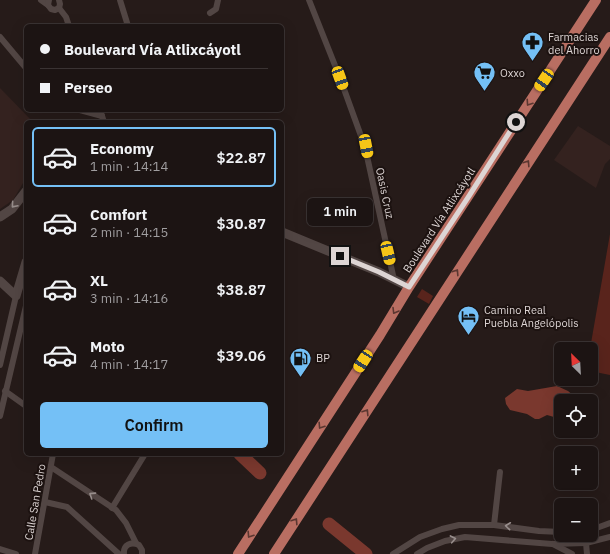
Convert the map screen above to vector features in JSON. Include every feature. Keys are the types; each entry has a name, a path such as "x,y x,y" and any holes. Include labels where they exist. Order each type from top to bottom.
{"main road":[{"name":"Boulevard Vía Atlixcáyotl","path":"238,554 380,335 409,287 596,0"},
{"path":"274,554 610,36"}],"street":[{"path":"40,0 49,2 51,9 55,10 59,8"},
{"path":"58,0 60,4 59,8 66,17 68,24"},
{"path":"120,0 127,24"},
{"path":"210,13 216,9 218,0"},
{"name":"Oasis Cruz","path":"309,0 366,146 394,280"},
{"path":"0,38 24,66"},
{"path":"87,112 102,116"},
{"path":"0,217 12,209 24,194"},
{"path":"284,233 379,272 409,287"},
{"path":"0,365 24,269"},
{"path":"0,281 16,296"},
{"path":"0,416 5,391 24,330"},
{"path":"5,391 24,405"},
{"name":"Calle San Pedro","path":"36,554 53,456"},
{"path":"112,508 141,456"},
{"path":"51,468 112,508 124,519 142,552 149,554"},
{"path":"494,525 500,472"},
{"path":"45,502 67,507 119,554"},
{"path":"598,528 610,523"},
{"path":"393,554 420,537 459,525 494,525 554,532"},
{"path":"520,542 521,528"},
{"path":"417,554 445,541 465,537 552,544 586,543 610,537"},
{"path":"124,554 124,548 128,544 136,543"},
{"path":"586,543 587,554"},
{"path":"552,544 572,554"},
{"path":"0,549 16,554"}],"shaded area":[{"path":"0,88 31,120 24,120 23,183 13,200 0,209"},
{"path":"578,126 610,146 610,159 605,164 596,188 554,160"},
{"path":"610,234 610,375 598,372 598,342 591,342"},
{"path":"422,289 433,296 429,304 417,297"},
{"path":"557,386 572,394 554,394 554,417 547,415 539,419 535,419 527,414 510,410 506,404 505,398 517,389 528,391"}],"waterway":[{"path":"242,456 260,473"},
{"path":"329,524 366,554"}],"place":[{"name":"Farmacias del Ahorro","path":"533,62"},
{"name":"Oxxo","path":"484,92"},
{"name":"Camino Real Puebla Angelópolis","path":"468,336"},
{"name":"BP","path":"301,378"}],"route":[{"path":"340,256 379,272 409,287 516,122"}]}
